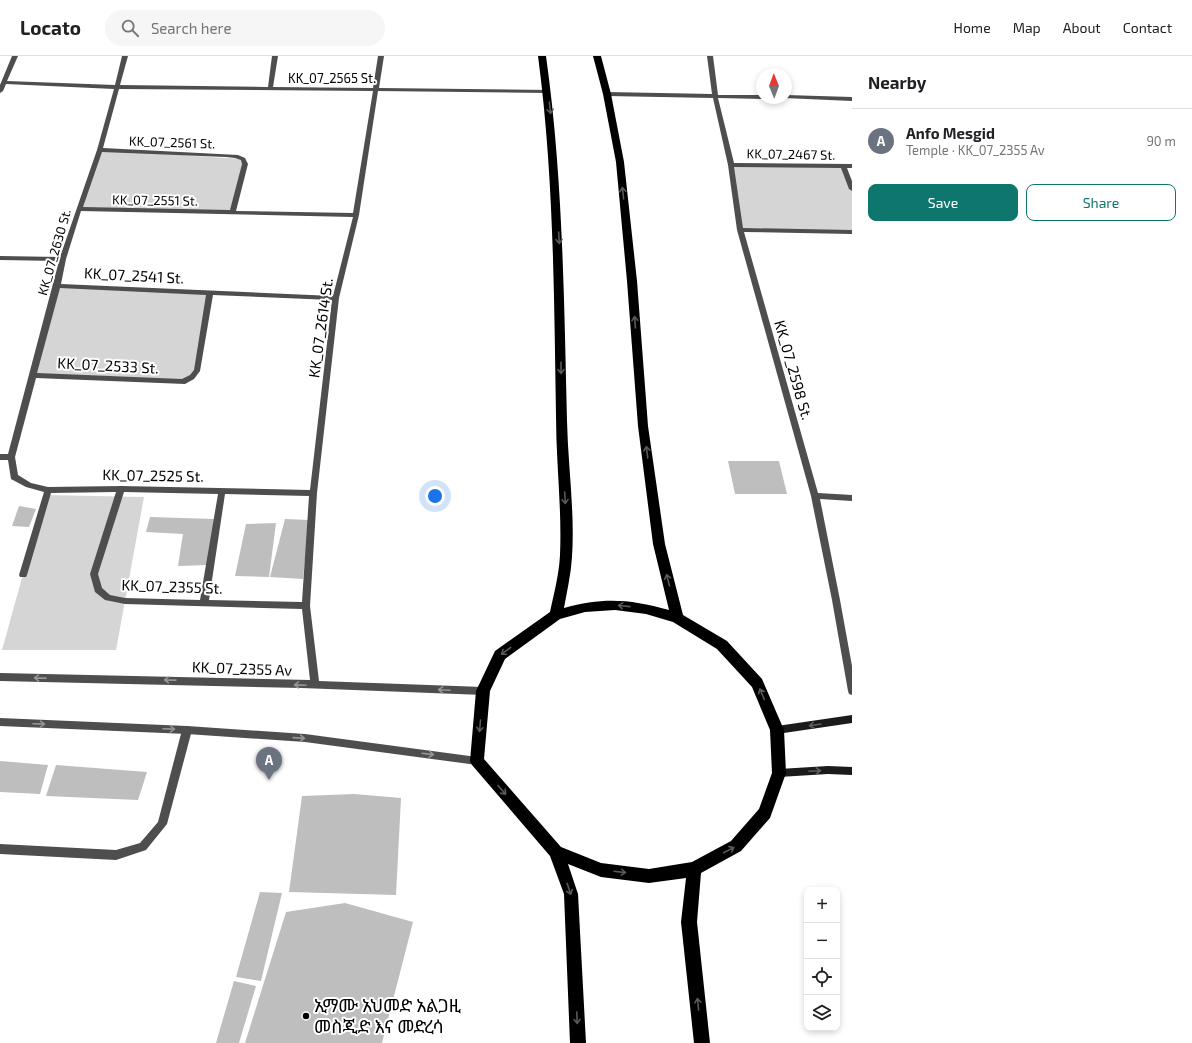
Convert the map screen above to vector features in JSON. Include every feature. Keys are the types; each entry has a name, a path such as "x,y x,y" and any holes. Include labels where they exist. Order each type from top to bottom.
{"highway":[{"path":"542,56 548,91 555,160 560,266 561,408 566,549 556,615"},
{"path":"598,56 620,162 632,281 643,426 658,536 677,618"},
{"path":"556,852 601,870 621,873 649,876 694,869 736,846 765,813 779,773 777,730 757,683 722,645 677,618 646,609 615,605 585,607 556,615 500,655 483,692 477,761 556,852 571,894 578,1043"},
{"path":"694,869 689,922 702,1043"}],"street":[{"path":"0,91 15,56"},
{"name":"KK_07_2630 St.","path":"12,457 63,259 100,150 125,56"},
{"path":"270,89 275,56"},
{"name":"KK_07_2614 St.","path":"315,685 306,606 314,493 336,298 356,215 381,56"},
{"name":"KK_07_2598 St.","path":"710,56 715,95 731,165 740,230 815,496 836,600 852,691"},
{"name":"KK_07_2565 St.","path":"4,82 116,87 548,91"},
{"path":"607,94 756,97"},
{"path":"792,97 852,99"},
{"name":"KK_07_2561 St.","path":"100,150 226,155 236,156 243,159 245,164 232,213"},
{"name":"KK_07_2467 St.","path":"731,165 852,166"},
{"path":"843,166 852,189"},
{"name":"KK_07_2551 St.","path":"79,209 356,215"},
{"path":"740,230 852,232"},
{"path":"0,258 63,259"},
{"name":"KK_07_2541 St.","path":"57,286 336,298"},
{"name":"KK_07_2533 St.","path":"33,375 183,382 192,377 197,371 210,293"},
{"path":"0,457 12,457"},
{"name":"KK_07_2525 St.","path":"12,457 14,477 29,486 48,490 120,489 314,493"},
{"name":"KK_07_2355 St.","path":"120,489 94,574 98,590 108,598 125,601 306,606"},
{"path":"23,575 48,490"},
{"path":"204,603 222,492"},
{"path":"815,496 852,498"},
{"name":"KK_07_2355 Av","path":"0,677 378,686 483,692"},
{"path":"777,730 852,719"},
{"path":"0,722 187,730 305,738 477,761"},
{"path":"0,849 116,855 144,847 162,824 187,730"},
{"path":"779,773 828,770 852,771"}],"shaded area":[{"path":"100,150 243,159 232,213 79,209"},
{"path":"729,165 843,166 852,189 852,232 740,229"},
{"path":"57,286 210,293 197,371 183,382 33,375"},
{"path":"45,495 144,497 116,650 2,650"}],"building":[{"path":"728,461 779,461 787,494 735,494"},
{"path":"19,506 36,509 29,527 12,526"},
{"path":"150,517 214,519 209,565 178,566 183,534 146,532"},
{"path":"285,519 309,520 303,579 270,577"},
{"path":"276,523 269,577 235,576 246,524"},
{"path":"0,761 48,765 40,794 0,792"},
{"path":"56,765 147,772 138,800 46,796"},
{"path":"354,794 401,798 396,895 289,892 302,796"},
{"path":"260,892 282,893 261,981 236,977"},
{"path":"345,903 413,922 382,1043 245,1043 286,912"},
{"path":"234,981 256,986 239,1043 216,1043"}],"place":[{"name":"Anfo Mesgid","path":"269,780"},
{"name":"ኢማሙ አህመድ አልጋዚ መስጂድ እና መድረሳ","path":"306,1016"}]}
